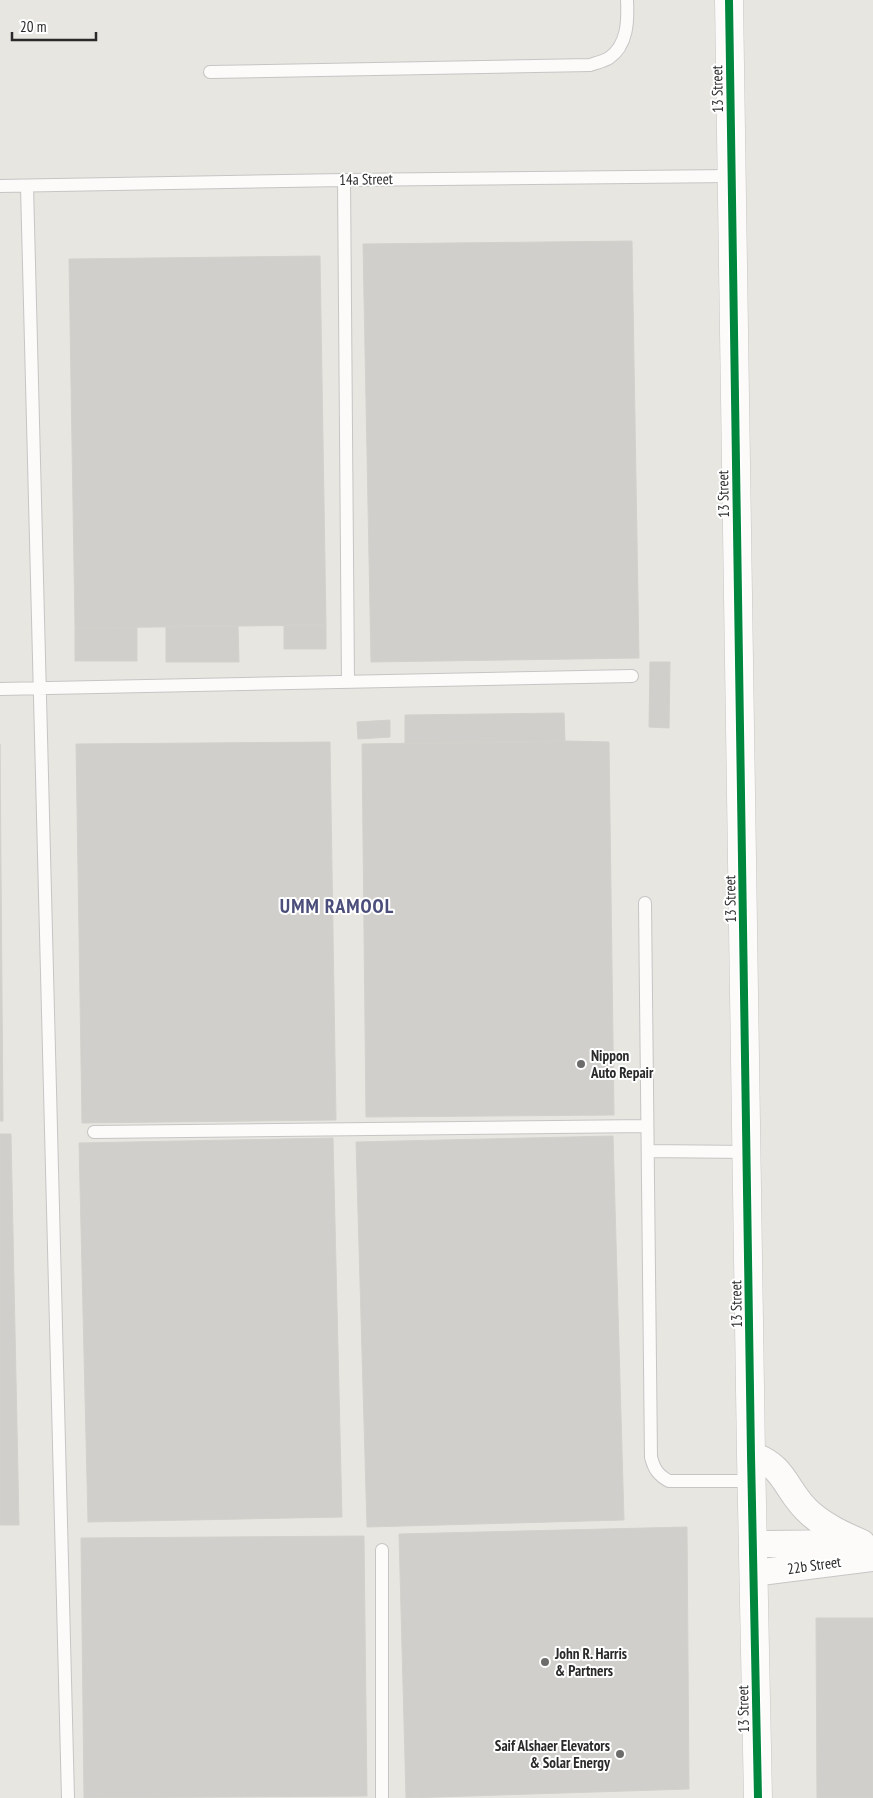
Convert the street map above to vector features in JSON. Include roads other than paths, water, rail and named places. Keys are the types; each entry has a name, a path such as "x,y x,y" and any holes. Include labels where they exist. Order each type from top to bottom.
{"street":[{"name":"13 Street","path":"729,0 758,1798"},
{"path":"752,1468 768,1462 776,1468 797,1500 811,1515 828,1527 869,1548"},
{"path":"753,1544 869,1548"},
{"name":"22b Street","path":"754,1573 869,1548"}],"lane":[{"path":"210,72 590,65 609,58 623,43 628,23 627,0"},
{"name":"14a Street","path":"0,186 731,176"},
{"path":"344,180 348,682"},
{"path":"27,186 68,1798"},
{"path":"0,689 632,676"},
{"path":"645,903 651,1457 654,1468 660,1476 669,1481 752,1468"},
{"path":"94,1132 648,1126"},
{"path":"648,1150 748,1152"},
{"path":"382,1550 382,1798"}],"place":[{"name":"Nippon Auto Repair","path":"581,1064"},
{"name":"John R. Harris & Partners","path":"545,1662"},
{"name":"Saif Alshaer Elevators & Solar Energy","path":"620,1754"}],"district":[{"name":"UMM RAMOOL","path":"337,906"}]}
